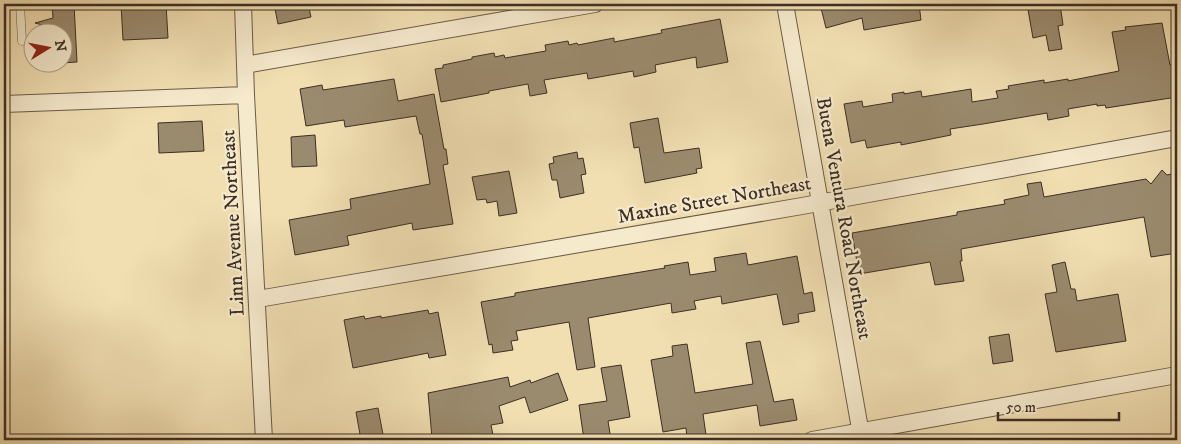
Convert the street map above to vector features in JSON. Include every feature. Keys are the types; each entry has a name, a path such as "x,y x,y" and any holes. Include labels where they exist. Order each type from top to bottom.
{"street":[{"name":"Linn Avenue Northeast","path":"243,4 264,440"},
{"path":"245,65 595,4"},
{"name":"Buena Ventura Road Northeast","path":"785,4 862,436"},
{"path":"4,104 246,95"},
{"name":"Maxine Street Northeast","path":"258,299 1177,138"},
{"path":"812,440 862,436 1177,375"}],"lane":[{"path":"20,4 22,42"}],"building":[{"path":"52,4 74,4 77,62 72,62 72,22 39,22 53,18"},
{"path":"121,4 166,4 168,38 123,40"},
{"path":"274,4 308,4 311,17 278,24"},
{"path":"836,4 919,4 921,20 864,30 862,18 826,28 821,8"},
{"path":"1027,4 1060,4 1063,25 1058,26 1062,49 1049,51 1046,35 1033,38"},
{"path":"720,19 728,62 697,68 696,57 655,65 656,72 634,77 633,71 588,79 587,73 544,80 547,93 530,96 528,84 441,102 435,69 443,68 443,65 494,53 495,57 504,55 505,58 546,51 545,45 568,41 569,45 577,43 578,45 614,38 614,42 662,33 661,30"},
{"path":"1162,23 1170,65 1177,63 1177,97 1106,108 1105,105 1097,106 1097,104 1068,109 1069,116 1048,120 1047,113 950,129 951,135 901,145 901,142 867,148 865,140 851,143 844,104 862,101 863,107 893,102 892,94 904,92 904,94 921,91 922,97 971,89 972,102 998,98 996,91 1009,89 1008,86 1044,80 1044,83 1068,79 1068,81 1119,71 1112,32 1126,30 1125,27"},
{"path":"394,79 398,101 434,94 444,149 446,149 448,164 443,165 453,224 413,230 412,223 347,236 349,245 295,255 289,220 351,209 350,199 430,184 422,134 420,134 416,116 345,127 344,120 306,126 300,89 322,85 323,90"},
{"path":"658,118 664,153 699,148 702,168 696,169 697,173 645,183 639,147 634,148 630,123"},
{"path":"202,121 204,151 159,153 158,123"},
{"path":"315,135 317,166 292,167 291,137"},
{"path":"577,152 578,159 583,158 586,174 581,175 584,193 560,198 557,180 552,180 549,164 554,163 553,157"},
{"path":"1162,170 1167,175 1177,173 1177,253 1151,257 1144,217 961,249 962,261 960,261 964,281 935,285 930,262 859,274 852,233 957,215 957,212 1005,204 1004,200 1029,195 1027,184 1041,182 1044,197 1146,179 1151,184"},
{"path":"509,171 517,213 499,216 497,201 487,203 486,199 477,200 472,177"},
{"path":"746,253 748,265 797,256 804,294 812,292 815,311 798,314 799,322 783,325 777,294 722,304 721,296 694,301 696,309 672,313 671,303 588,318 595,367 577,370 569,322 516,331 518,340 511,341 513,350 493,353 492,344 489,345 481,302 515,296 515,293 665,268 664,266 688,262 690,275 716,271 714,258"},
{"path":"1065,262 1071,289 1075,289 1077,301 1118,294 1126,341 1056,352 1045,294 1057,292 1052,265"},
{"path":"428,310 429,314 438,312 446,355 429,358 428,353 353,368 344,320 364,316 365,319 381,316 381,318"},
{"path":"1009,334 1013,361 993,364 989,337"},
{"path":"760,341 774,402 793,399 797,420 760,426 757,405 703,414 706,435 687,438 686,428 663,432 651,360 673,356 672,346 687,344 695,393 753,384 746,343"},
{"path":"621,365 630,417 608,421 611,440 584,440 579,405 607,401 601,368"},
{"path":"558,373 568,400 530,413 525,397 499,406 503,423 491,425 494,440 450,440 449,436 432,438 428,393 508,377 510,387 530,380 531,383"},
{"path":"378,408 384,440 361,440 356,412"}]}
